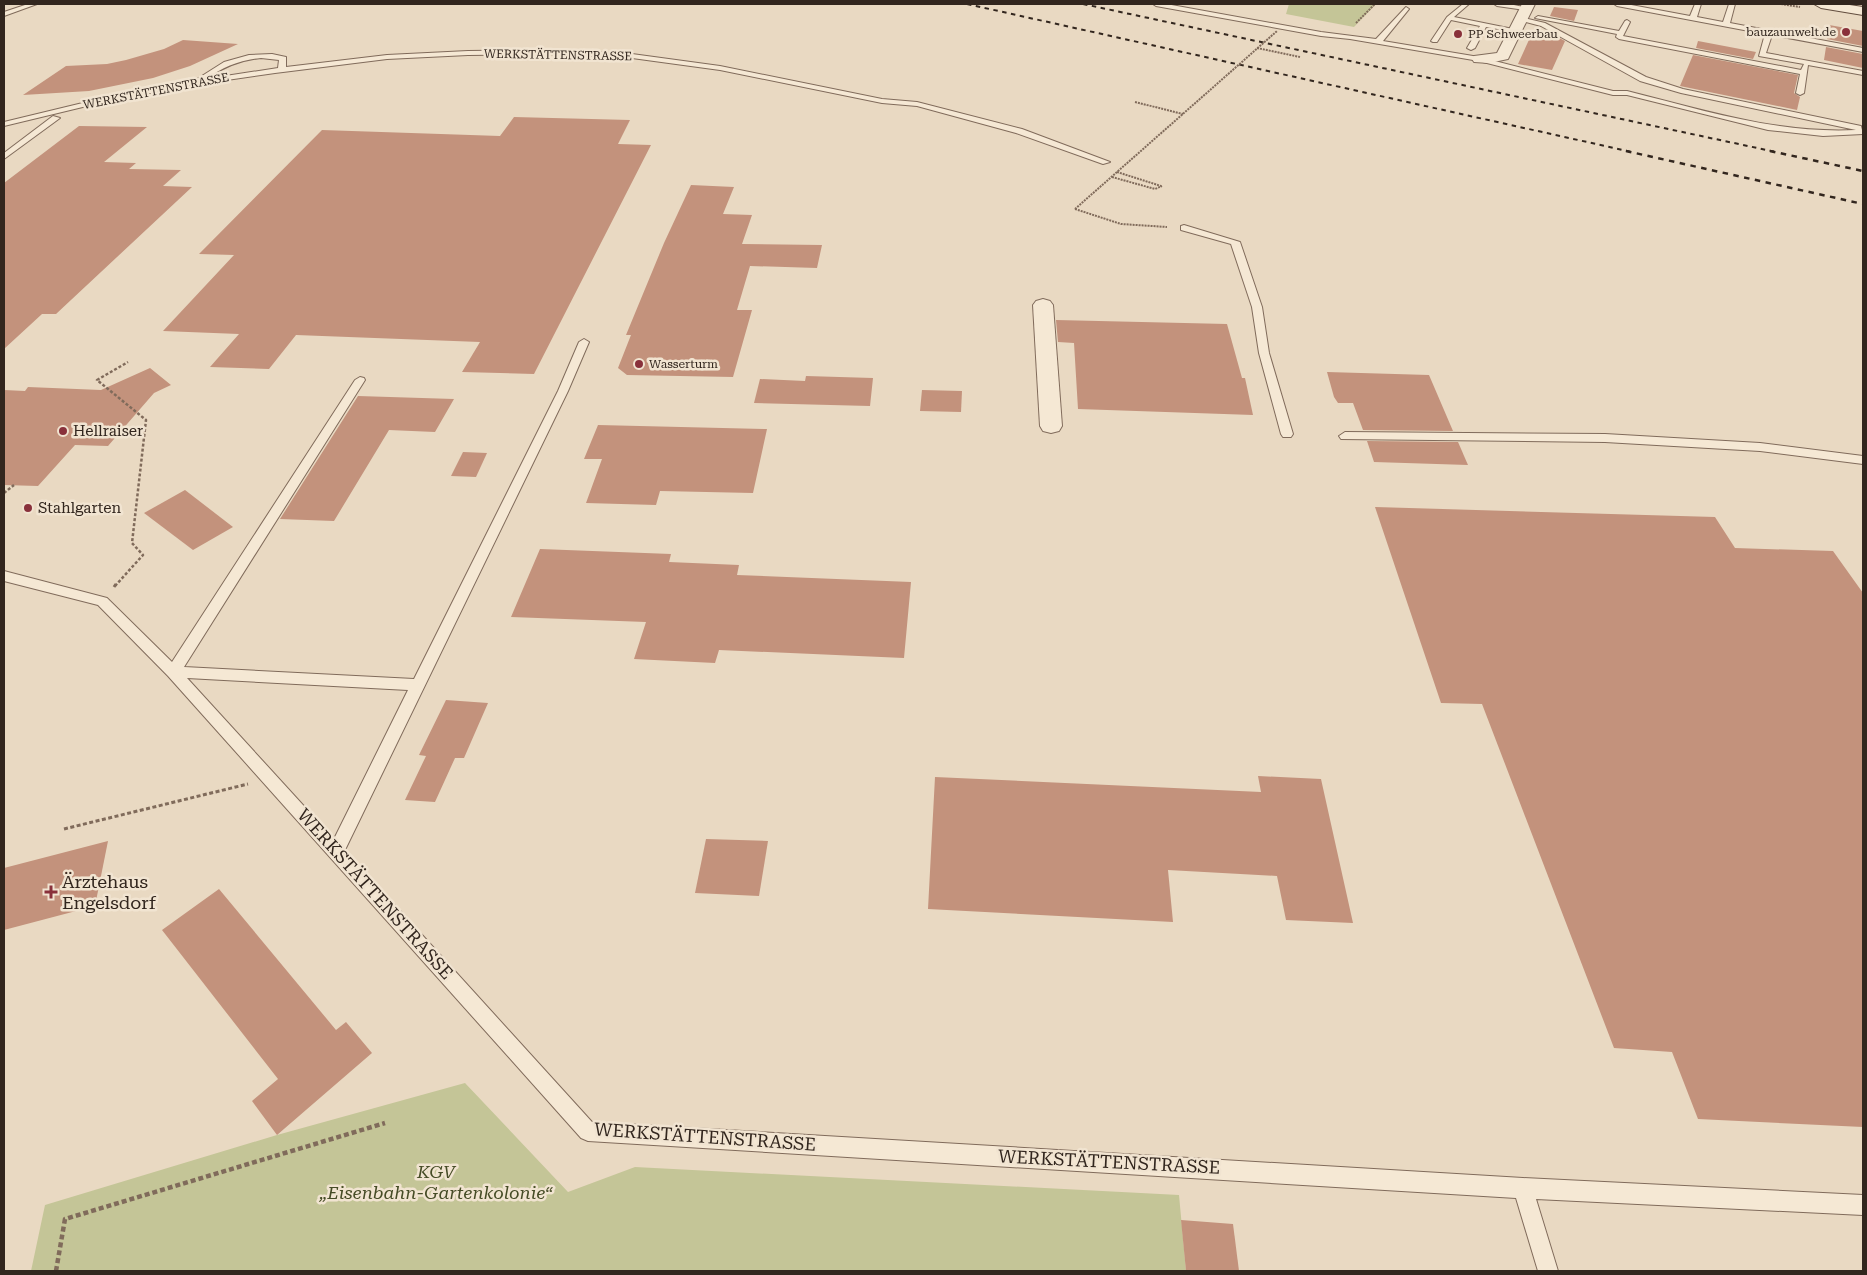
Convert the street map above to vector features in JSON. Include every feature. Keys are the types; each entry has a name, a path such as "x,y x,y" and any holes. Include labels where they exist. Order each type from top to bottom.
{"street":[{"path":"1821,4 1863,11"},
{"path":"1480,60 1503,56 1522,15"},
{"path":"1043,305 1051,426"}],"lane":[{"path":"4,14 34,4"},
{"path":"1156,4 1302,31 1480,60 1612,93 1627,93 1768,128 1823,134 1863,130"},
{"path":"1436,41 1453,13 1466,4"},
{"path":"1497,4 1543,24 1643,79 1681,91 1863,130"},
{"path":"1617,4 1863,50"},
{"path":"1693,18 1698,4"},
{"path":"1726,24 1732,4"},
{"path":"1378,42 1406,9"},
{"path":"1450,18 1484,24 1522,15 1621,33"},
{"path":"1627,22 1620,37 1804,72"},
{"path":"1471,48 1484,24"},
{"path":"1769,32 1762,54 1863,73"},
{"name":"WERKSTÄTTENSTRASSE","path":"4,124 90,103 196,82 282,70 387,57 468,53 554,52 632,56 744,71 882,101 917,104 1019,130 1106,162"},
{"path":"196,82 222,65 242,58 260,55 283,59 282,70"},
{"path":"1800,93 1806,62"},
{"path":"4,157 56,118"},
{"path":"1184,228 1235,242 1257,306 1266,360 1287,434"},
{"path":"336,851 563,391 584,342"},
{"path":"360,380 173,672 418,685"},
{"path":"1344,436 1605,438 1760,447 1863,460"},
{"path":"4,576 102,601"},
{"name":"WERKSTÄTTENSTRASSE","path":"102,601 173,672 588,1131 1523,1188"},
{"path":"1548,1271 1523,1188 1863,1205"}],"path":[{"path":"1356,23 1375,4"},
{"path":"1184,228 1121,224 1075,209 1277,31"},
{"path":"1257,48 1300,57"},
{"path":"1135,102 1183,114"},
{"path":"1106,162 1101,174 1155,189 1162,186 1117,172"},
{"path":"102,601 143,555 132,543 146,420 97,380 128,362"},
{"path":"4,493 14,485"},
{"path":"64,829 244,786 266,774"},
{"path":"56,1271 65,1219 385,1123"}],"green space":[{"path":"1289,4 1376,4 1354,27 1286,14"},
{"name":"KGV „Eisenbahn-Gartenkolonie“","path":"465,1083 568,1192 635,1167 1179,1195 1186,1271 31,1271 45,1205 277,1135"}],"building":[{"path":"1554,7 1578,10 1574,21 1550,16"},
{"path":"1829,25 1863,31 1863,46 1827,39"},
{"path":"1544,30 1565,41 1552,70 1518,64 1533,31 1543,33"},
{"path":"183,40 238,44 190,66 153,78 89,91 23,95 66,66 107,64 126,60 164,49"},
{"path":"1698,41 1756,52 1753,59 1696,48"},
{"path":"1826,47 1863,54 1863,68 1824,60"},
{"path":"1693,55 1798,75 1794,93 1800,97 1797,110 1680,86"},
{"path":"514,117 630,120 618,144 651,145 534,374 462,372 480,342 296,335 269,369 210,367 239,334 163,331 234,255 199,254 322,130 500,136"},
{"path":"79,126 147,127 104,162 136,163 129,169 181,170 163,186 192,187 56,314 42,314 4,349 4,183"},
{"path":"691,185 734,187 723,214 752,215 742,244 822,245 817,268 750,266 737,310 752,310 733,377 627,375 618,368 631,335 626,335 664,243"},
{"path":"1056,320 1227,324 1242,378 1245,378 1253,415 1078,409 1074,343 1058,342"},
{"name":"Hellraiser","path":"150,368 171,385 154,393 108,446 75,445 38,486 4,485 4,390 25,391 28,387 101,390"},
{"path":"1327,372 1429,375 1453,431 1363,430 1353,403 1338,403 1334,397"},
{"path":"806,376 873,378 870,406 754,403 760,379 805,381"},
{"path":"922,390 962,391 961,412 920,411"},
{"path":"358,396 454,399 435,432 389,430 334,521 280,519"},
{"path":"598,425 767,429 753,493 660,491 656,505 586,503 602,459 584,459"},
{"path":"1367,441 1458,442 1468,465 1374,462"},
{"path":"463,452 487,453 476,477 451,476"},
{"path":"185,490 233,527 193,550 144,513"},
{"path":"1375,507 1715,517 1735,548 1833,551 1863,593 1863,1127 1698,1119 1672,1052 1614,1048 1482,704 1441,703"},
{"path":"540,549 671,554 669,562 739,565 737,575 911,582 904,658 719,650 715,663 634,659 646,622 511,617"},
{"path":"446,700 488,703 464,758 455,758 435,802 405,800 426,756 419,755"},
{"path":"1258,776 1321,779 1353,923 1286,920 1277,876 1168,870 1173,922 928,909 935,777 1261,792"},
{"path":"706,839 768,841 759,896 695,893"},
{"name":"Ärztehaus Engelsdorf","path":"108,841 95,906 4,930 4,868"},
{"path":"219,889 336,1030 346,1022 372,1053 277,1135 252,1101 278,1079 162,930"},
{"path":"1181,1220 1233,1224 1239,1271 1186,1271"}],"railway":[{"path":"967,4 1632,152"},
{"path":"1083,4 1776,152"},
{"path":"1626,151 1863,204"},
{"path":"1770,151 1863,171"}],"place":[{"name":"bauzaunwelt.de","path":"1846,32"},
{"name":"PP Schweerbau","path":"1458,34"},
{"name":"Wasserturm","path":"639,364"},
{"name":"Hellraiser","path":"63,431"},
{"name":"Stahlgarten","path":"28,508"},
{"name":"Ärztehaus Engelsdorf","path":"51,892"}]}
